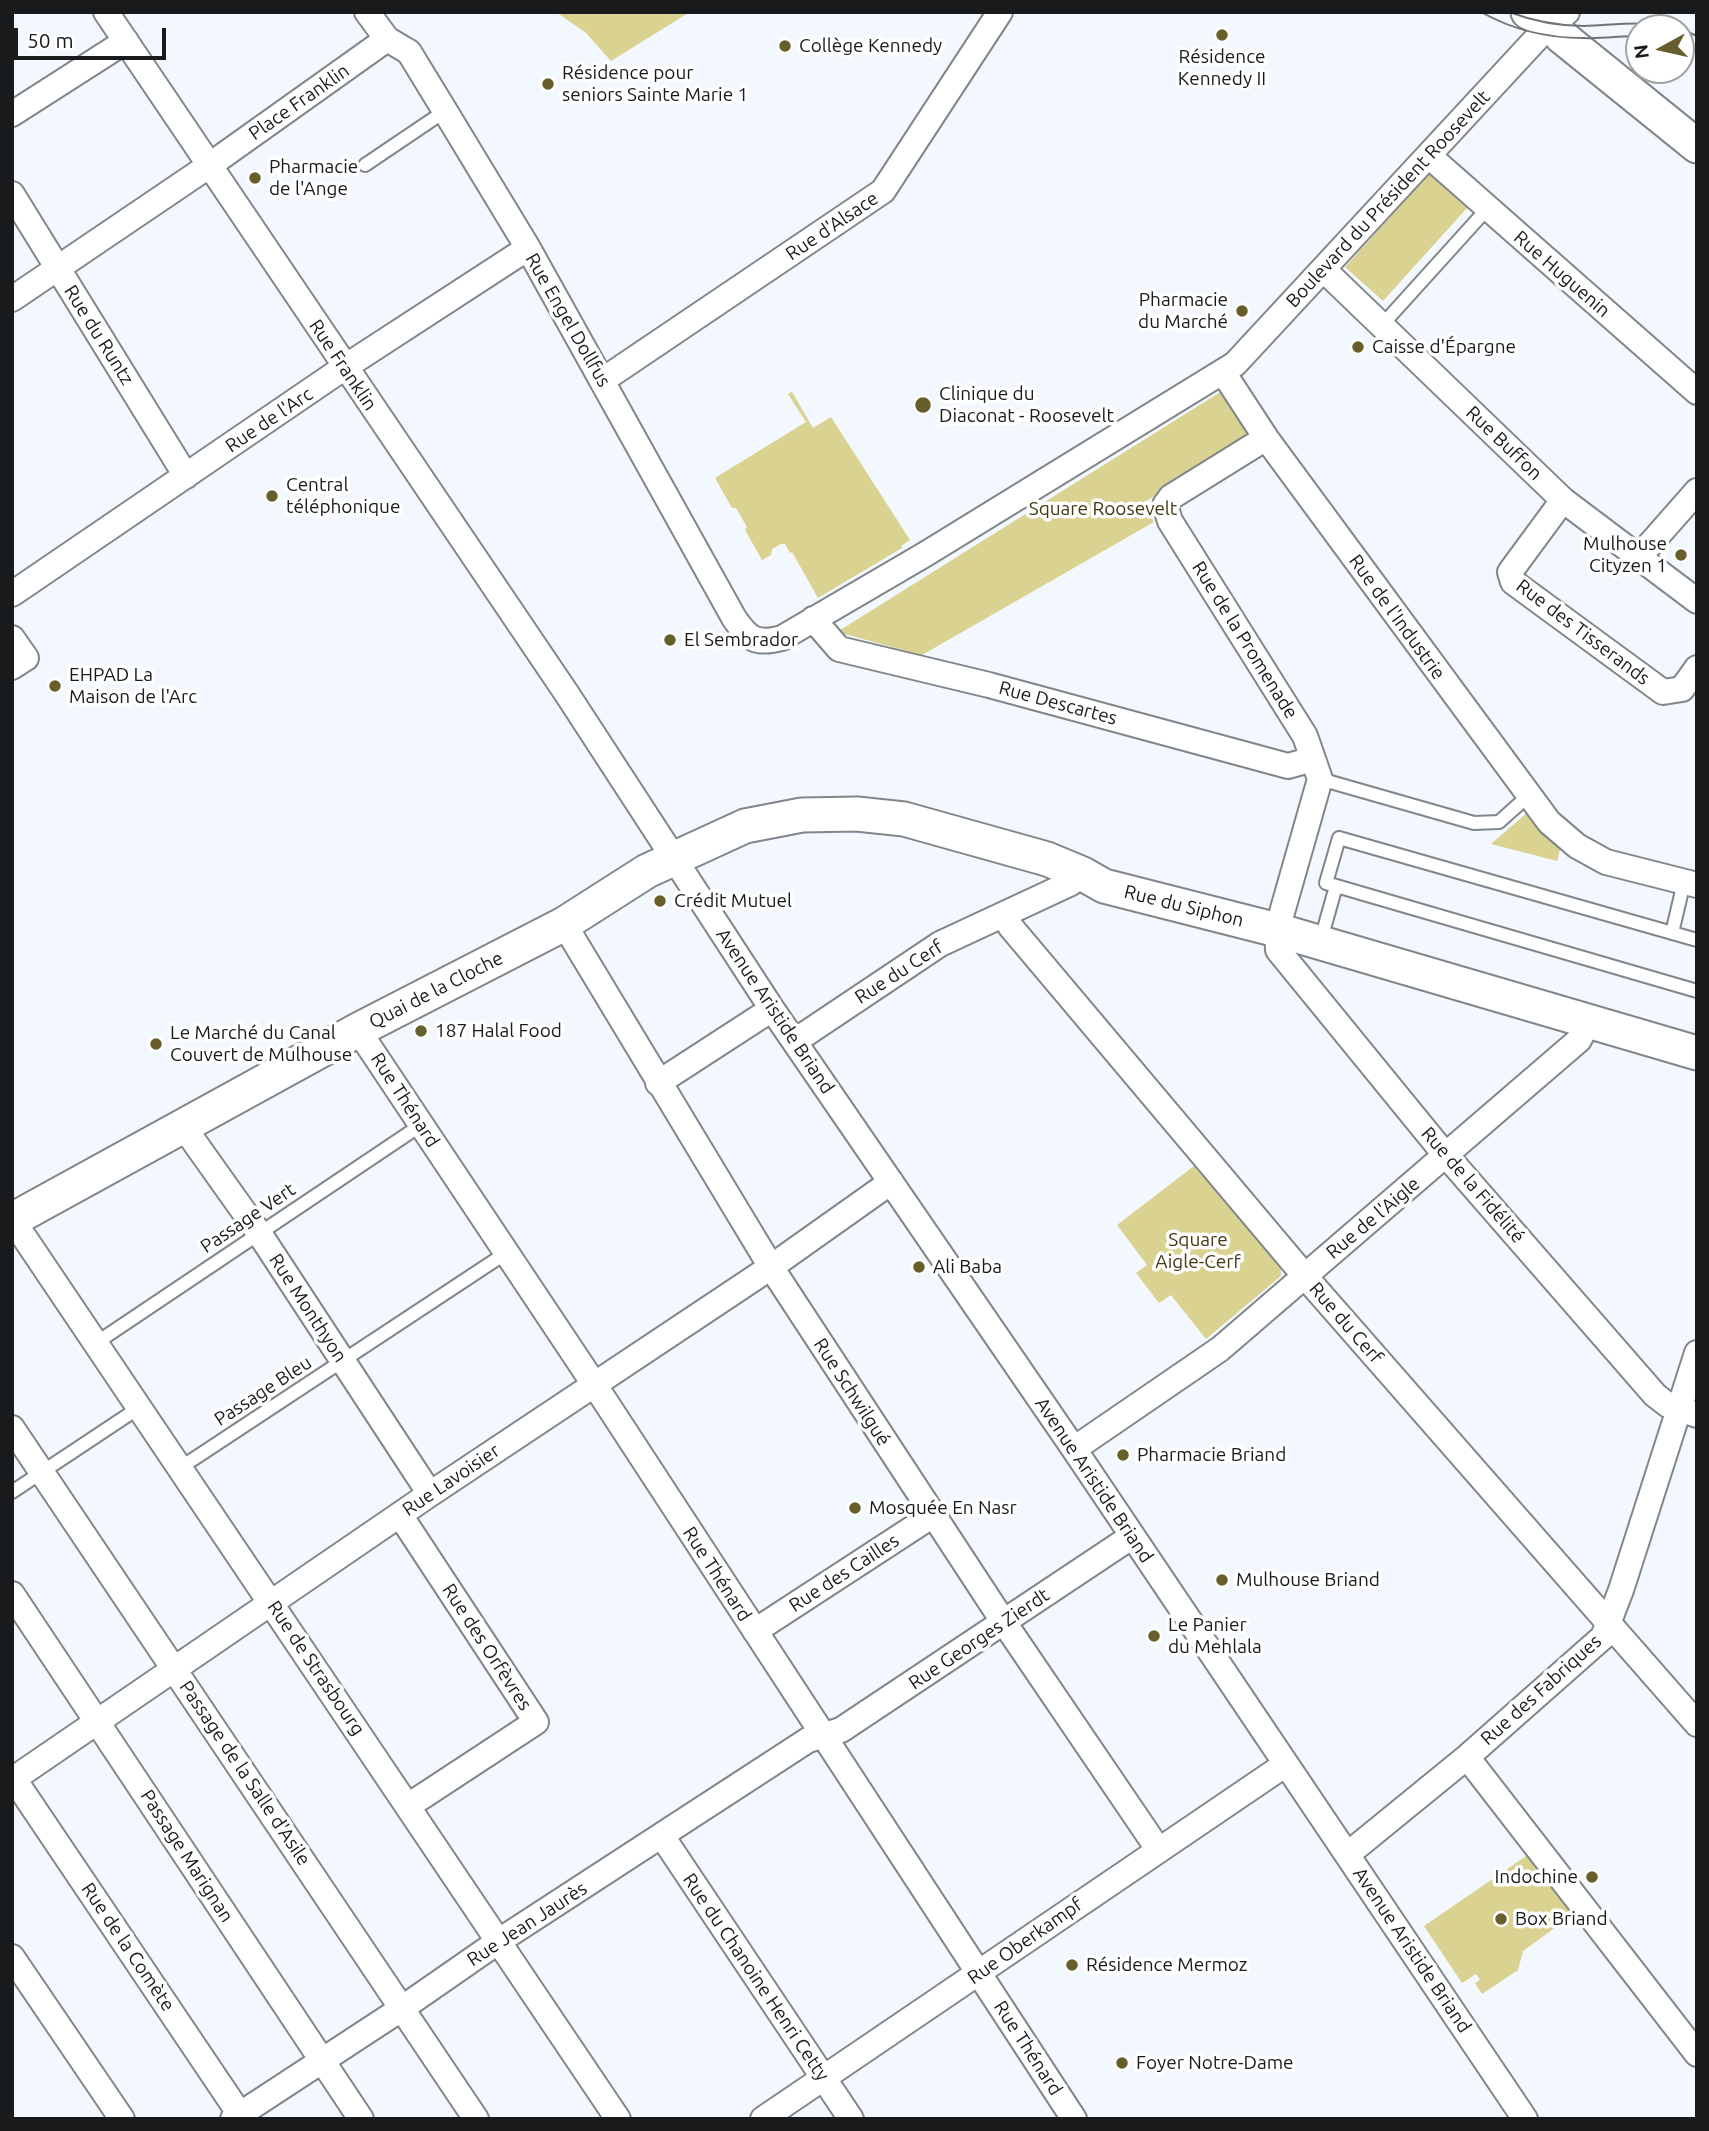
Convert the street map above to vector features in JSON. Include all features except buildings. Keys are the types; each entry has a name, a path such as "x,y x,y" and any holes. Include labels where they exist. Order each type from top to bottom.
{"street":[{"name":"Rue Franklin","path":"106,12 600,746"},
{"name":"Rue Engel Dollfus","path":"367,12 387,39 409,52 528,248 734,618 743,632 754,639"},
{"name":"Rue d'Alsace","path":"603,380 883,191 999,12"},
{"path":"1549,16 1562,37 1697,146"},
{"name":"Boulevard du Président Roosevelt","path":"754,639 767,642 782,638 924,555 1235,364 1429,156 1549,16"},
{"name":"Place Franklin","path":"12,299 210,165 387,39"},
{"path":"12,114 126,41"},
{"name":"Rue Huguenin","path":"1429,156 1697,392"},
{"name":"Rue du Runtz","path":"12,194 186,476"},
{"name":"Rue de l'Arc","path":"12,594 345,367 528,248"},
{"name":"Rue Buffon","path":"1324,270 1563,500 1697,601"},
{"path":"1223,372 1266,438"},
{"name":"Rue de la Promenade","path":"1266,438 1171,497 1165,505 1170,521 1305,736 1316,769"},
{"name":"Rue de l'Industrie","path":"1266,438 1528,796"},
{"path":"1638,558 1697,491"},
{"name":"Rue des Tisserands","path":"1563,500 1510,572 1513,582 1663,692 1682,689 1697,668"},
{"name":"Rue Descartes","path":"813,619 839,649 989,685 1288,766 1316,769"},
{"path":"12,638 26,658 12,667"},
{"name":"Avenue Aristide Briand","path":"600,746 772,1009 1348,1854 1522,2118"},
{"path":"1280,918 1315,803 1316,769"},
{"path":"1528,796 1549,822 1577,846 1596,857 1606,862 1690,883"},
{"name":"Rue du Siphon","path":"668,851 745,826 802,815 857,814 904,819 1047,859 1104,886 1280,918 1320,944 1697,1053"},
{"name":"Quai de la Cloche","path":"12,1219 358,1030 564,924 647,871 668,851"},
{"name":"Rue du Cerf","path":"796,1041 940,944 1071,883 1083,874"},
{"name":"Rue du Cerf","path":"1007,913 1010,926 1304,1275 1697,1724"},
{"name":"Rue de la Fidélité","path":"1280,918 1278,950 1447,1156 1655,1395 1688,1412"},
{"name":"Rue Schwilgué","path":"564,924 771,1267 1004,1623 1158,1849"},
{"path":"658,1083 772,1009"},
{"name":"Rue de l'Aigle","path":"1074,1449 1220,1349 1579,1040 1589,1020"},
{"name":"Rue Thénard","path":"358,1030 594,1384 1074,2119"},
{"name":"Rue Monthyon","path":"183,1126 259,1233 430,1494"},
{"name":"Rue Lavoisier","path":"13,1778 430,1494 771,1267 891,1182"},
{"name":"Rue de Strasbourg","path":"12,1219 618,2119"},
{"name":"Rue des Fabriques","path":"1348,1854 1466,1757 1602,1637 1688,1412 1697,1353"},
{"name":"Passage de la Salle d'Asile","path":"12,1428 476,2119"},
{"name":"Rue des Orfèvres","path":"400,1515 536,1722 408,1806"},
{"name":"Rue des Cailles","path":"755,1631 933,1515"},
{"name":"Rue Georges Zierdt","path":"824,1735 841,1730 1131,1537"},
{"name":"Passage Marignan","path":"12,1594 361,2119"},
{"name":"Rue Jean Jaurès","path":"238,2117 499,1941 808,1740 824,1735"},
{"path":"1466,1757 1697,2054"},
{"name":"Rue Oberkampf","path":"763,2119 1286,1764"},
{"name":"Rue de la Comète","path":"13,1778 238,2117"},
{"name":"Rue du Chanoine Henri Cetty","path":"662,1836 850,2119"},
{"path":"12,1957 122,2119"}],"lane":[{"path":"365,165 445,111"},
{"path":"1383,324 1487,209"},
{"name":"Rue Descartes","path":"1316,769 1474,823 1499,822 1528,796"},
{"path":"1697,940 1339,838 1326,883 1697,990"},
{"path":"1672,933 1690,883"},
{"path":"1320,944 1336,886"},
{"name":"Passage Vert","path":"96,1343 421,1125"},
{"name":"Passage Bleu","path":"180,1468 506,1253"},
{"path":"12,1492 140,1407"}],"green space":[{"path":"556,12 690,12 611,61 586,33"},
{"path":"1429,174 1467,208 1383,301 1345,267"},
{"name":"Square Roosevelt","path":"1222,391 1250,436 1143,503 1154,522 922,655 837,632"},
{"path":"792,392 813,428 831,417 910,540 901,546 902,548 818,598 785,544 772,549 771,555 762,560 745,530 747,527 736,508 732,508 715,478 806,422 788,394"},
{"path":"1529,811 1561,846 1557,861 1491,844"},
{"name":"Square Aigle-Cerf","path":"1194,1166 1281,1267 1281,1276 1206,1339 1171,1295 1159,1303 1136,1273 1147,1265 1117,1225"},
{"name":"Box Briand","path":"1532,1852 1578,1911 1523,1951 1518,1970 1482,1994 1475,1983 1480,1980 1476,1974 1462,1983 1424,1926"}],"tram line":[{"path":"1481,12 1505,24 1543,35 1569,38 1625,37"},
{"path":"1509,12 1565,25 1625,25"}],"place":[{"name":"Résidence Kennedy II","path":"1222,35"},
{"name":"Collège Kennedy","path":"785,46"},
{"name":"Résidence pour seniors Sainte Marie 1","path":"548,84"},
{"name":"Pharmacie de l'Ange","path":"255,178"},
{"name":"Pharmacie du Marché","path":"1242,311"},
{"name":"Caisse d'Épargne","path":"1358,347"},
{"name":"Clinique du Diaconat - Roosevelt","path":"923,405"},
{"name":"Central téléphonique","path":"272,496"},
{"name":"Mulhouse Cityzen 1","path":"1681,555"},
{"name":"El Sembrador","path":"670,640"},
{"name":"EHPAD La Maison de l'Arc","path":"55,686"},
{"name":"Crédit Mutuel","path":"660,901"},
{"name":"187 Halal Food","path":"421,1031"},
{"name":"Le Marché du Canal Couvert de Mulhouse","path":"156,1044"},
{"name":"Ali Baba","path":"919,1267"},
{"name":"Pharmacie Briand","path":"1123,1455"},
{"name":"Mosquée En Nasr","path":"855,1508"},
{"name":"Mulhouse Briand","path":"1222,1580"},
{"name":"Le Panier du Mehlala","path":"1154,1636"},
{"name":"Indochine","path":"1592,1877"},
{"name":"Box Briand","path":"1501,1919"},
{"name":"Résidence Mermoz","path":"1072,1965"},
{"name":"Foyer Notre-Dame","path":"1122,2063"}]}
